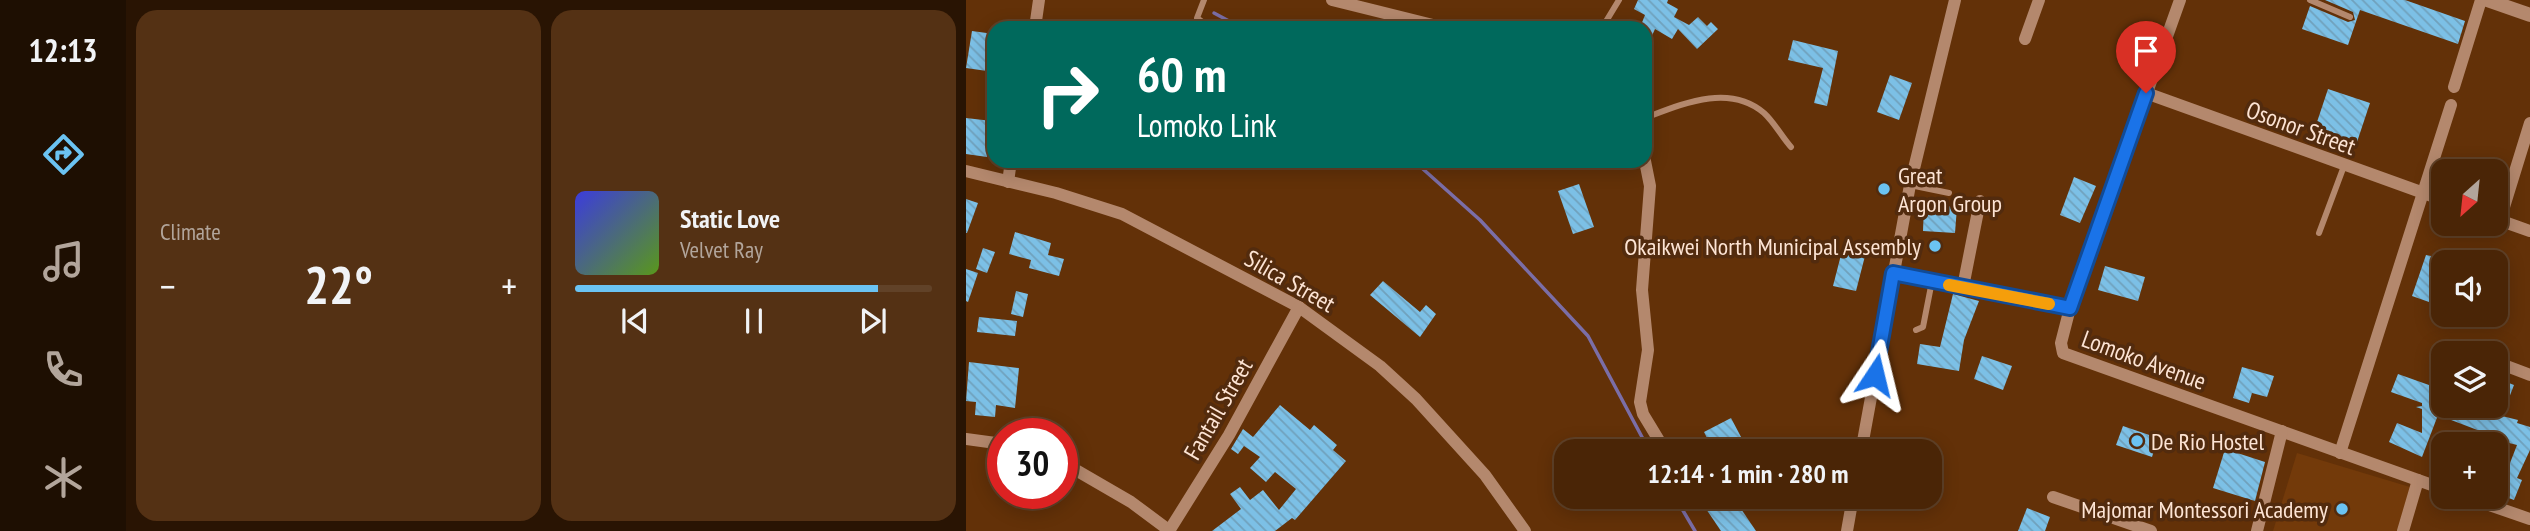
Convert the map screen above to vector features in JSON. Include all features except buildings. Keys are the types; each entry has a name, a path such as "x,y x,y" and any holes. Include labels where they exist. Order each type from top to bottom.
{"street":[{"path":"1036,21 1039,0"},
{"path":"1332,0 1417,21"},
{"path":"1863,439 1910,185 1955,0"},
{"path":"2025,38 2039,0"},
{"name":"Lomoko Avenue","path":"2180,0 2070,308 2061,343 2063,353 2431,485"},
{"path":"2454,87 2481,0"},
{"path":"2487,0 2530,15"},
{"name":"Osonor Street","path":"2146,93 2431,196"},
{"path":"2340,453 2451,105"},
{"path":"2508,189 2530,123"},
{"path":"1008,182 1010,168"},
{"path":"1646,168 1650,186 1642,290 1648,350 1640,402 1643,414 1658,439"},
{"name":"Silica Street","path":"966,171 1056,193 1122,214 1299,307 1380,366 1416,399 1485,475 1525,531"},
{"path":"1963,287 1980,201"},
{"path":"2508,223 2530,231"},
{"path":"1893,273 2070,308"},
{"name":"Fantail Street","path":"1169,531 1241,413 1299,307"},
{"path":"2508,367 2530,375"},
{"path":"2257,531 2282,431"},
{"path":"966,439 987,442"},
{"path":"1078,471 1131,502 1169,531"},
{"path":"2403,531 2418,480"},
{"path":"2053,497 2151,531"},
{"path":"1847,531 1851,509"},
{"path":"2501,509 2530,519"}],"lane":[{"path":"1201,21 1197,18 1204,0"},
{"path":"1606,21 1619,0"},
{"path":"2311,0 2350,17"},
{"path":"1652,115 1695,99 1738,99 1763,113 1791,147"},
{"path":"2319,233 2344,166"},
{"path":"1910,185 1949,193"},
{"path":"1916,330 1923,327 1932,281"}],"shaded area":[{"name":"Majomar Montessori Academy","path":"2297,453 2410,487 2397,531 2273,531"}],"waterway":[{"path":"1214,13 1229,21"},
{"path":"1422,168 1480,220 1588,336 1643,439"},
{"path":"1682,509 1695,531"}],"slow traffic":[{"path":"1949,285 2049,304"}],"place":[{"name":"Great Argon Group","path":"1884,189"},
{"name":"Okaikwei North Municipal Assembly","path":"1935,246"},
{"name":"De Rio Hostel","path":"2137,441"},
{"name":"Majomar Montessori Academy","path":"2342,509"}],"route":[{"path":"1875,375 1893,273 2070,308 2146,93"}]}
